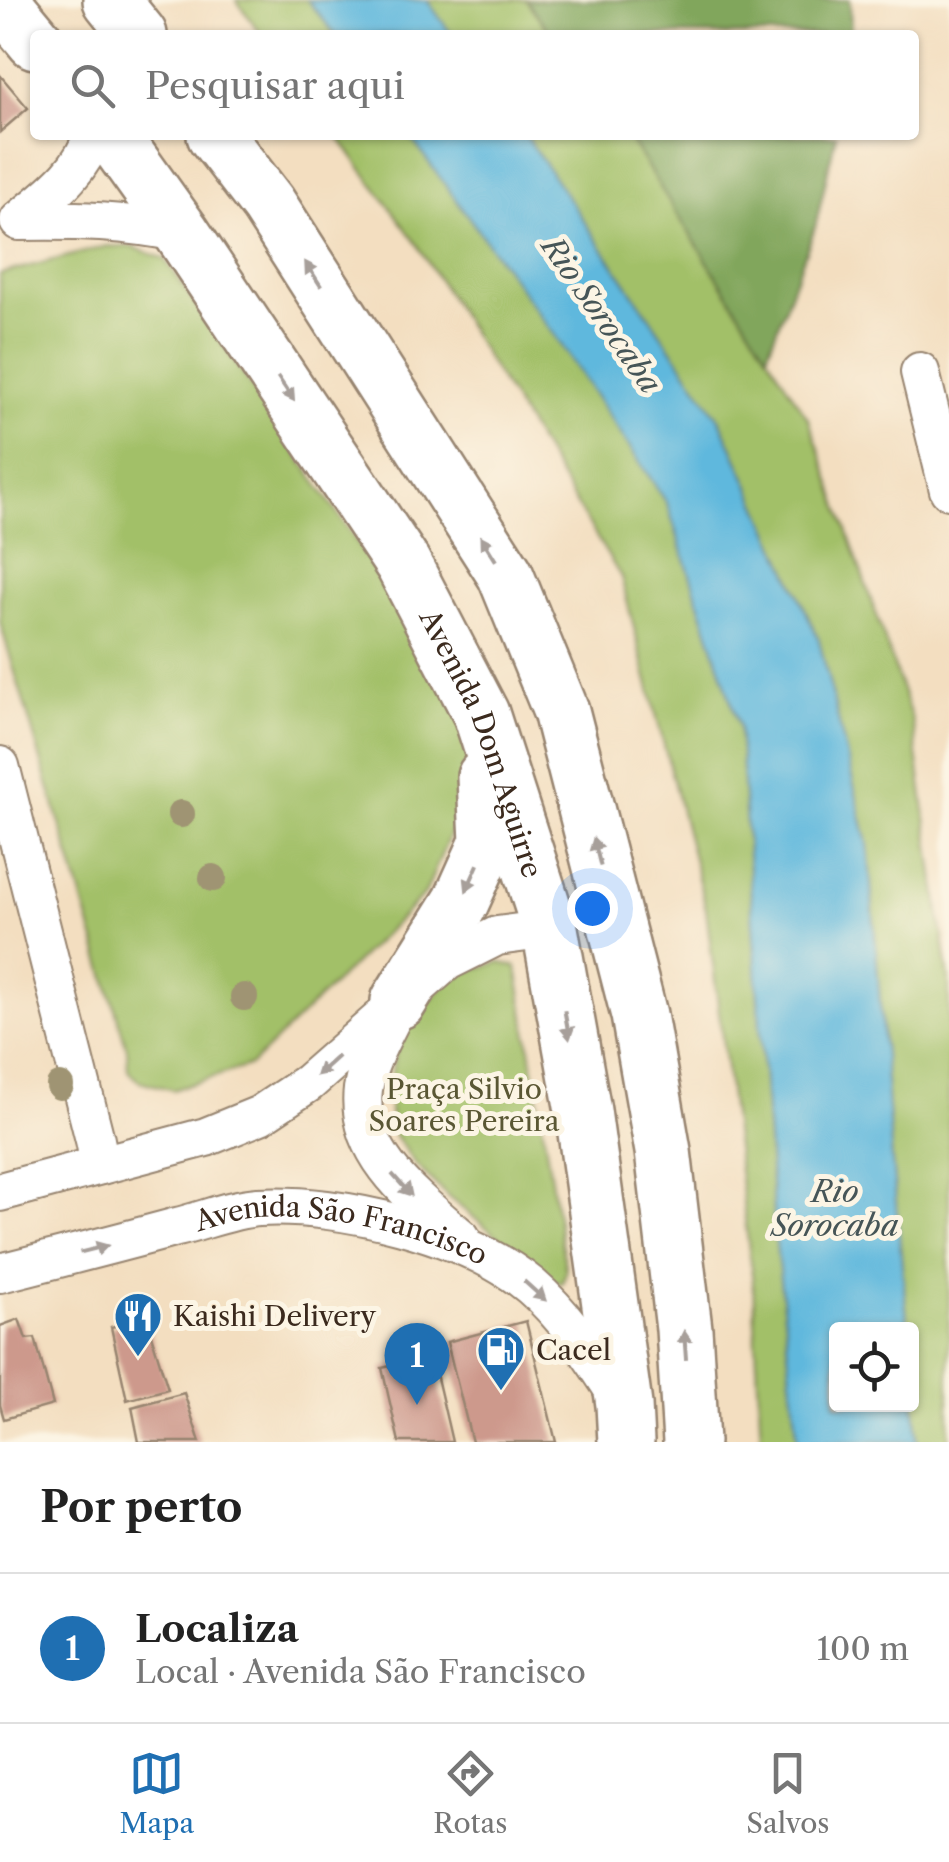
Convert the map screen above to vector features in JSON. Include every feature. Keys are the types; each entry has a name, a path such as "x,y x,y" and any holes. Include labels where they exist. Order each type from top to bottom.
{"highway":[{"path":"1,0 30,34"},
{"path":"111,0 135,30"},
{"name":"Avenida Dom Aguirre","path":"116,140 403,564 481,714 550,929 582,1112 625,1424"},
{"path":"219,140 278,220 505,574 561,711 639,1014 664,1151 684,1329 690,1442"},
{"path":"399,1001 461,902 488,842 481,714"},
{"path":"550,929 588,939 609,956 639,1014"}],"street":[{"path":"9,224 66,180 91,140"},
{"path":"9,224 82,220 182,233"},
{"path":"920,372 949,490"},
{"path":"0,766 100,1165"},
{"path":"0,1192 206,1137 260,1115 308,1084 447,960 497,936 550,929"},
{"path":"399,1001 370,1064 363,1113 376,1152 404,1190 476,1252"},
{"name":"Avenida São Francisco","path":"0,1273 255,1207 314,1207 370,1217 476,1252 532,1286 580,1340 625,1424"}],"green space":[{"path":"236,0 526,0 548,30 258,30"},
{"path":"526,0 850,0 851,30 548,30"},
{"path":"341,140 630,140 809,420 912,719 949,981 949,1442 761,1442 753,1282 706,909 621,577 417,244"},
{"path":"630,140 835,140 815,228 767,355"},
{"path":"107,246 133,247 165,259 386,585 474,741 463,803 425,894 251,1065 173,1090 139,1081 128,1070 127,1049 0,622 0,274"},
{"name":"Praça Silvio Soares Pereira","path":"499,962 517,967 566,1272 562,1283 555,1282 448,1197 416,1165 393,1133 388,1093 405,1027 453,975"}],"water":[{"path":"307,0 427,0 448,30 332,30"},
{"name":"Rio Sorocaba","path":"413,140 528,140 720,420 819,640 868,844 907,1322 829,1322 829,1412 916,1412 918,1442 798,1442 774,1225 739,726 667,503 558,340"}],"building":[{"path":"0,75 28,108 0,132"},
{"name":"Kaishi Delivery","path":"146,1318 168,1389 127,1400 111,1327"},
{"path":"19,1319 26,1339 35,1338 53,1405 4,1419 0,1405 0,1326"},
{"name":"Cacel","path":"526,1321 556,1442 472,1442 447,1342"},
{"path":"432,1356 452,1442 399,1442 382,1368"},
{"path":"184,1393 200,1442 139,1442 132,1407"}],"place":[{"name":"Kaishi Delivery","path":"138,1358"},
{"name":"Cacel","path":"501,1392"},
{"name":"Localiza","path":"417,1405"}]}
